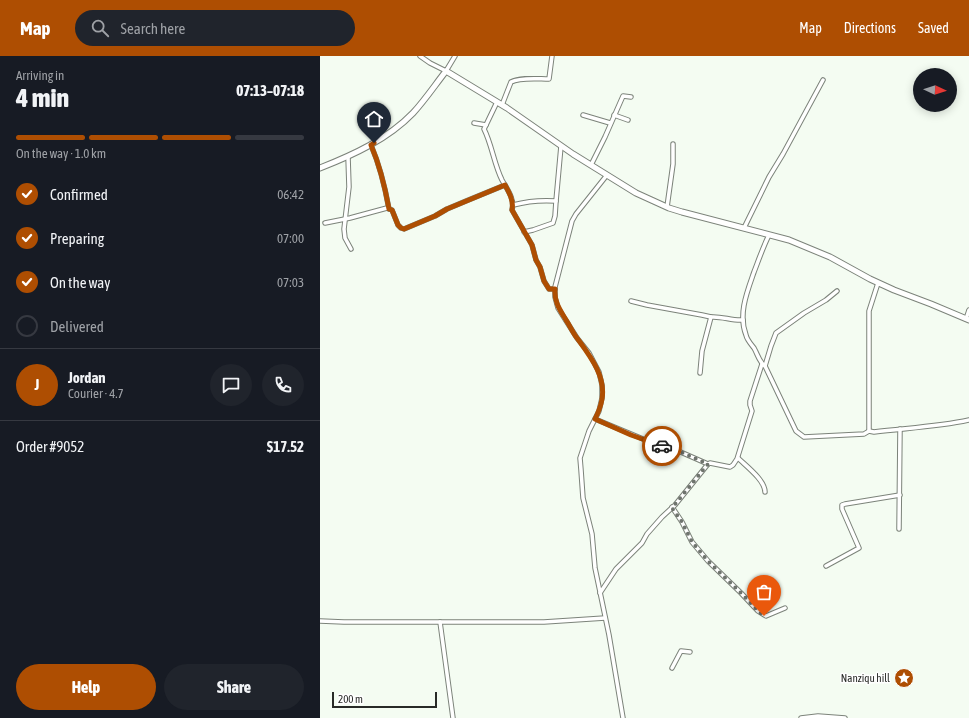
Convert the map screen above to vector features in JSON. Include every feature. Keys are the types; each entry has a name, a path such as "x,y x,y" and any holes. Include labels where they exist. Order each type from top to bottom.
{"street":[{"path":"420,56 497,102 561,146 636,193 667,207 789,240 830,257 878,283 968,320 969,310"},
{"path":"320,168 356,154 397,127 412,113 446,71 455,56"},
{"path":"502,106 510,82 523,79 549,79 552,56"},
{"path":"744,228 769,177 783,154 822,80"},
{"path":"591,165 623,96 630,97"},
{"path":"497,102 484,129 497,168 511,198 513,205 512,210 532,245 544,281 549,289 555,289"},
{"path":"583,115 610,123"},
{"path":"614,115 628,120"},
{"path":"474,124 486,125"},
{"path":"667,207 673,164 673,144"},
{"path":"371,145 384,182 389,209 392,210 398,225 404,229 505,185"},
{"path":"524,232 553,223 555,216 561,146"},
{"path":"348,157 349,188 344,229 345,238 351,249"},
{"path":"607,175 574,217 562,259 554,297 558,308 577,338 589,353 599,372 602,385 602,398 599,411 589,431 580,458 583,498 592,534 595,568 623,718"},
{"path":"513,205 530,201 556,201"},
{"path":"325,223 382,209 389,209"},
{"path":"770,235 763,248 747,292 744,304 743,320 746,336 761,363 764,365 796,432 804,437 864,434 869,431 874,432 932,427 969,420"},
{"path":"869,431 869,311 878,283"},
{"path":"595,419 708,464 719,464 730,467 738,458 752,411 750,401 776,333 837,291"},
{"path":"631,301 711,317 728,318 736,321 743,320"},
{"path":"700,373 702,351 711,317"},
{"path":"899,529 900,429"},
{"path":"738,458 754,473 765,489 765,492"},
{"path":"600,592 616,569 642,543 647,534 672,508 708,464"},
{"path":"826,566 859,548 842,509 842,505 900,495"},
{"path":"672,508 682,522 692,542 758,611 766,616 785,608"},
{"path":"320,621 544,622 605,618"},
{"path":"440,622 453,718"},
{"path":"672,668 681,651 690,652"},
{"path":"801,718 818,716 845,718"}],"way so far":[{"path":"662,446 676,450 708,464 672,508 682,522 692,542 708,561 764,616"}],"place":[{"name":"Nanziqu hill","path":"904,678"}],"route":[{"path":"374,143 371,145 384,182 389,209 392,210 398,225 404,229 505,185 513,205 512,210 532,245 544,281 549,289 555,289 554,297 558,308 577,338 589,353 599,372 602,385 602,398 599,411 595,419 631,435 662,446"}]}
